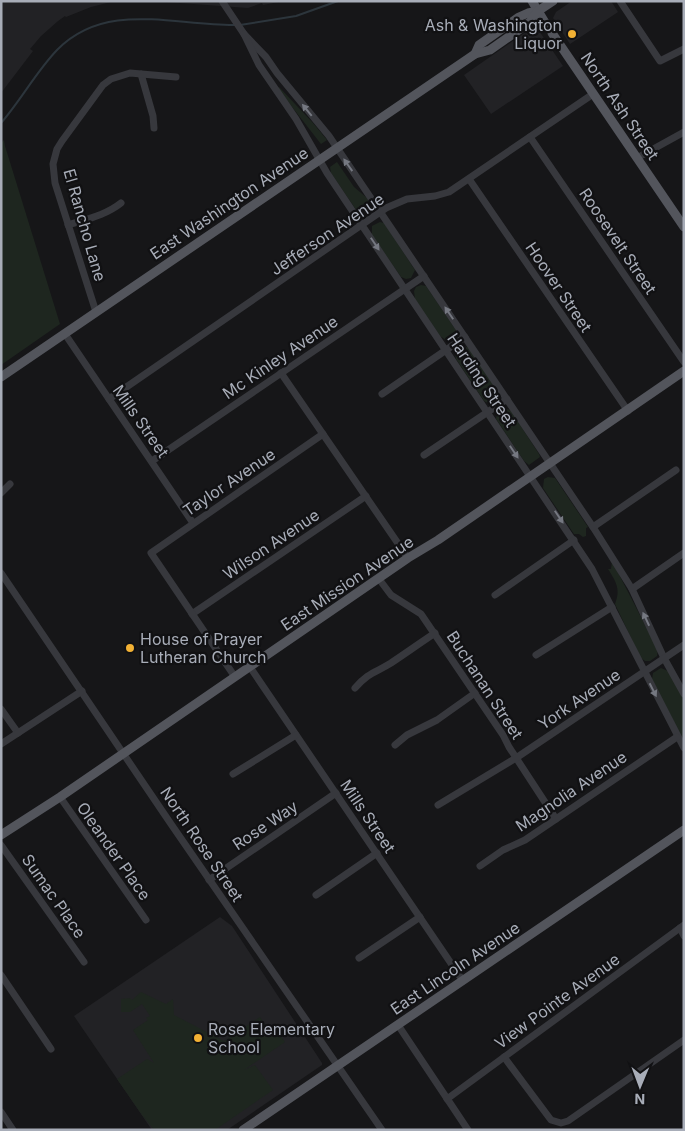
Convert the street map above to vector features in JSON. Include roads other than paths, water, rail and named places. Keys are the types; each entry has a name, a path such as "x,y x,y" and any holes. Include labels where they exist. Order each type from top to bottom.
{"main road":[{"name":"North Ash Street","path":"532,1 550,31 682,222"},
{"name":"East Washington Avenue","path":"1,377 475,54 479,45 519,17 538,11 552,1"},
{"name":"East Mission Avenue","path":"1,835 60,797 684,371"},
{"name":"East Lincoln Avenue","path":"243,1130 684,830"}],"street":[{"name":"Harding Street","path":"222,1 244,34 259,65 296,119 327,173 592,569 643,672 684,748"},
{"path":"620,1 660,61 684,49"},
{"name":"Harding Street","path":"244,34 266,57 337,148 593,526 632,589 664,658 684,694"},
{"path":"141,74 153,116 154,128"},
{"name":"El Rancho Lane","path":"96,312 54,177 53,164 57,149 104,85 111,79 121,75 141,74 176,76"},
{"name":"Jefferson Avenue","path":"109,399 381,212 407,199 443,194 593,94"},
{"path":"637,158 684,132"},
{"name":"Roosevelt Street","path":"530,137 684,362"},
{"name":"Hoover Street","path":"468,179 628,411"},
{"path":"68,225 113,210 121,203"},
{"name":"Mc Kinley Avenue","path":"152,461 424,276"},
{"name":"Mills Street","path":"65,334 193,524"},
{"path":"382,394 464,336"},
{"path":"281,373 408,558"},
{"path":"424,456 507,399"},
{"name":"Taylor Avenue","path":"192,614 150,553 323,434"},
{"path":"593,526 676,470"},
{"path":"1,493 10,484"},
{"name":"Wilson Avenue","path":"192,614 366,496"},
{"path":"495,595 574,540"},
{"path":"632,589 684,552"},
{"name":"North Rose Street","path":"1,573 209,880 382,1130"},
{"name":"Buchanan Street","path":"379,579 391,595 421,614 476,694 556,819"},
{"path":"536,655 612,607"},
{"path":"192,614 235,677"},
{"path":"355,688 372,672 389,664 435,633"},
{"name":"York Avenue","path":"438,805 516,758 684,645"},
{"name":"Mills Street","path":"250,667 463,981"},
{"path":"1,744 82,691"},
{"path":"395,745 407,735 436,720 476,694"},
{"path":"1,709 18,733"},
{"path":"233,774 296,735"},
{"name":"Magnolia Avenue","path":"480,866 503,850 525,840 677,737"},
{"name":"Rose Way","path":"209,880 336,793"},
{"name":"Oleander Place","path":"60,797 146,920"},
{"name":"Sumac Place","path":"1,845 84,962"},
{"path":"316,895 377,852"},
{"path":"359,958 420,917"},
{"path":"682,926 684,936"},
{"name":"View Pointe Avenue","path":"447,1098 682,926"},
{"path":"1,976 51,1049"},
{"path":"398,1026 468,1130"},
{"path":"504,1057 551,1120 561,1123 568,1122 684,1040"},
{"path":"1,1112 13,1130"}],"waterway":[{"path":"240,25 296,16 338,1"},
{"path":"1,123 42,67 57,50 76,35 97,25 119,20 142,19 236,25"}],"place":[{"name":"Ash & Washington Liquor","path":"572,34"},
{"name":"House of Prayer Lutheran Church","path":"130,648"},
{"name":"Rose Elementary School","path":"198,1038"}]}
